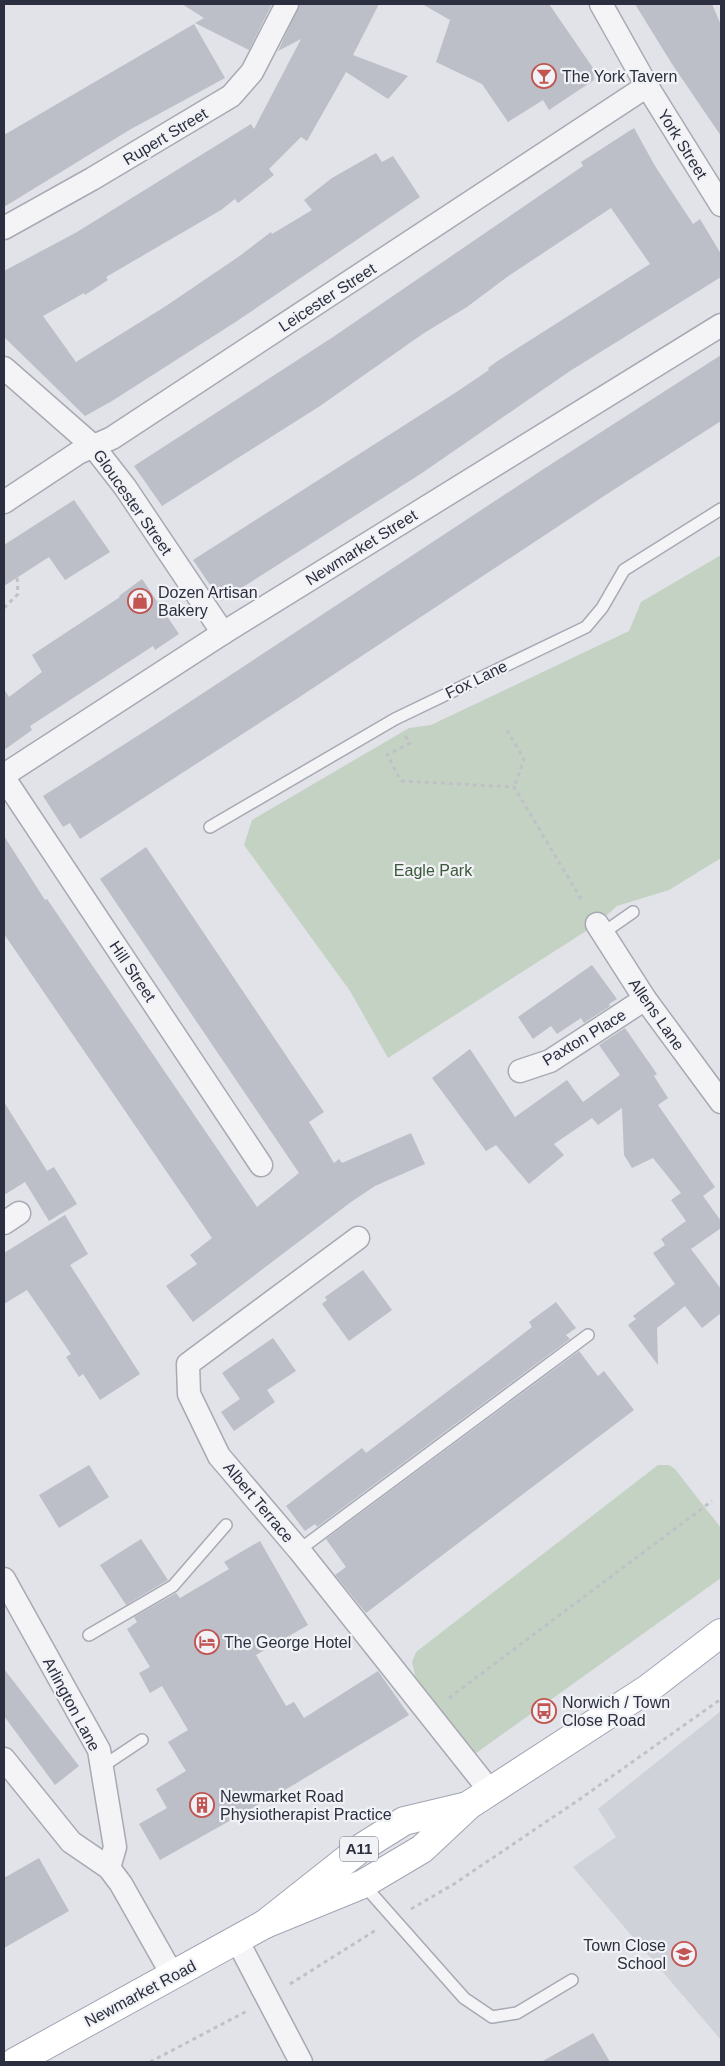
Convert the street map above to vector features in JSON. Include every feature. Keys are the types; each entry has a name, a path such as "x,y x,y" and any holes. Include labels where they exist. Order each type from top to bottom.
{"main road":[{"name":"Newmarket Road","path":"15,2062 265,1924 363,1884 422,1849 480,1799 649,1688 721,1634"},
{"name":"Newmarket Road","path":"265,1924 360,1848 404,1821 480,1799"}],"street":[{"name":"Rupert Street","path":"4,228 92,179 231,96 252,72 287,4"},
{"name":"York Street","path":"601,4 647,86 721,205"},
{"name":"Leicester Street","path":"4,502 93,446 112,438 647,86"},
{"name":"Newmarket Street","path":"4,776 223,633 721,325"},
{"name":"Gloucester Street","path":"4,368 93,446 125,487 223,633"},
{"name":"Hill Street","path":"4,776 262,1165"},
{"name":"Allens Lane","path":"600,928 645,999 721,1102"},
{"name":"Paxton Place","path":"520,1071 550,1061 645,999"},
{"name":"Albert Terrace","path":"358,1238 188,1364 189,1394 219,1456 299,1550 429,1713 480,1799"},
{"name":"Arlington Lane","path":"4,1579 99,1750 115,1847 109,1868"},
{"path":"4,1759 71,1842 109,1868 122,1884 173,1976"},
{"path":"237,1940 301,2062"}],"lane":[{"name":"Fox Lane","path":"210,827 395,719 586,627 602,608 624,570 721,509"},
{"path":"600,928 633,912"},
{"path":"299,1550 588,1335"},
{"path":"89,1635 173,1586 226,1526"},
{"path":"102,1766 142,1740"},
{"path":"363,1884 464,1998 492,2016 517,2013 572,1980"}],"path":[{"path":"4,608 18,594 16,575"},
{"path":"395,719 410,743 387,755 401,781 514,787"},
{"path":"507,730 524,759 514,787"},
{"path":"514,787 600,928"},
{"path":"429,1713 712,1501"},
{"path":"150,2062 268,1999 306,1972 454,1884 721,1699"}],"shaded area":[{"name":"Town Close School","path":"721,1711 721,2040 573,1867 616,1837 598,1809"}],"green space":[{"name":"Eagle Park","path":"721,555 721,858 669,890 617,906 597,924 388,1058 350,991 244,845 252,820 409,728 431,725 629,631 641,602"},
{"path":"658,1465 669,1465 675,1469 721,1528 721,1578 472,1756 415,1676 412,1662 416,1652"}],"building":[{"path":"182,4 272,4 249,50 195,23 204,18"},
{"path":"300,4 379,4 353,55 408,76 388,99 346,72 307,141 301,137 269,169 274,175 238,203 235,199 221,210 106,277 108,280 85,295 84,293 43,316 76,362 166,306 241,255 271,232 272,234 312,210 304,200 332,178 376,153 382,162 393,156 420,197 237,321 112,401 85,416 4,337 4,271 77,232 251,124 254,129 301,39 278,51"},
{"path":"422,4 549,4 593,68 594,80 549,110 543,100 508,122 482,84 436,62 450,20"},
{"path":"635,4 712,4 721,25 721,136 672,64"},
{"path":"194,24 225,78 131,129 4,207 4,135"},
{"path":"634,128 655,166 693,224 700,219 721,254 721,277 570,371 422,473 221,601 193,560 458,391 489,370 488,368 499,360 650,264 611,208 507,277 467,307 424,333 320,406 162,506 134,466 333,337 583,166 581,162"},
{"path":"721,355 721,421 80,839 70,823 63,827 43,796"},
{"path":"74,500 110,552 65,580 49,557 4,586 4,545"},
{"path":"142,579 179,634 155,650 153,646 30,726 32,730 4,750 4,689 9,697 42,672 32,655 120,597"},
{"path":"4,836 45,900 47,899 257,1207 299,1173 100,879 146,847 324,1112 309,1122 334,1163 339,1159 342,1163 411,1133 425,1164 375,1186 351,1202 193,1322 166,1286 197,1264 190,1255 212,1238 4,934"},
{"path":"592,965 617,999 609,1004 610,1006 584,1023 581,1018 557,1034 551,1026 533,1039 518,1017"},
{"path":"625,1028 657,1074 654,1076 668,1098 658,1105 715,1187 703,1196 721,1221 721,1228 691,1249 721,1289 721,1313 702,1328 685,1306 657,1328 658,1365 628,1325 636,1319 633,1316 675,1284 653,1253 665,1245 661,1239 686,1221 671,1200 681,1193 653,1158 632,1168 624,1155 622,1108 598,1125 592,1118 554,1144 564,1155 529,1184 496,1145 486,1151 432,1078 470,1049 515,1117 567,1080 583,1102 620,1075 599,1045"},
{"path":"4,1102 47,1171 54,1167 77,1204 49,1221 25,1182 4,1195"},
{"path":"65,1215 88,1254 70,1265 140,1374 100,1400 83,1374 79,1377 66,1357 71,1354 27,1290 4,1304 4,1253"},
{"path":"363,1270 392,1310 349,1341 322,1304 327,1300 325,1297"},
{"path":"556,1302 576,1328 566,1335 570,1339 317,1527 315,1524 305,1531 286,1506 362,1448 366,1453 488,1361 532,1327 529,1322"},
{"path":"273,1338 296,1371 267,1390 275,1402 234,1431 221,1412 240,1399 222,1373"},
{"path":"579,1351 598,1376 604,1371 634,1410 366,1613 335,1575 346,1567 326,1539"},
{"path":"89,1465 109,1497 59,1528 39,1495"},
{"path":"141,1539 168,1580 126,1605 100,1565"},
{"path":"260,1541 308,1625 256,1655 286,1706 294,1702 304,1718 378,1671 409,1715 295,1784 160,1860 139,1824 167,1808 156,1789 186,1771 168,1742 188,1730 162,1686 150,1693 139,1673 150,1667 127,1629 137,1622 134,1617 176,1593 180,1598 229,1569 224,1562"},
{"path":"4,1669 79,1766 55,1785 4,1716"},
{"path":"39,1858 69,1911 4,1948 4,1878"},
{"path":"593,2033 610,2062 541,2062"}],"place":[{"name":"The York Tavern","path":"544,76"},
{"name":"Dozen Artisan Bakery","path":"140,601"},
{"name":"The George Hotel","path":"207,1642"},
{"name":"Norwich / Town Close Road","path":"544,1711"},
{"name":"Newmarket Road Physiotherapist Practice","path":"202,1805"},
{"name":"Town Close School","path":"684,1954"}]}
